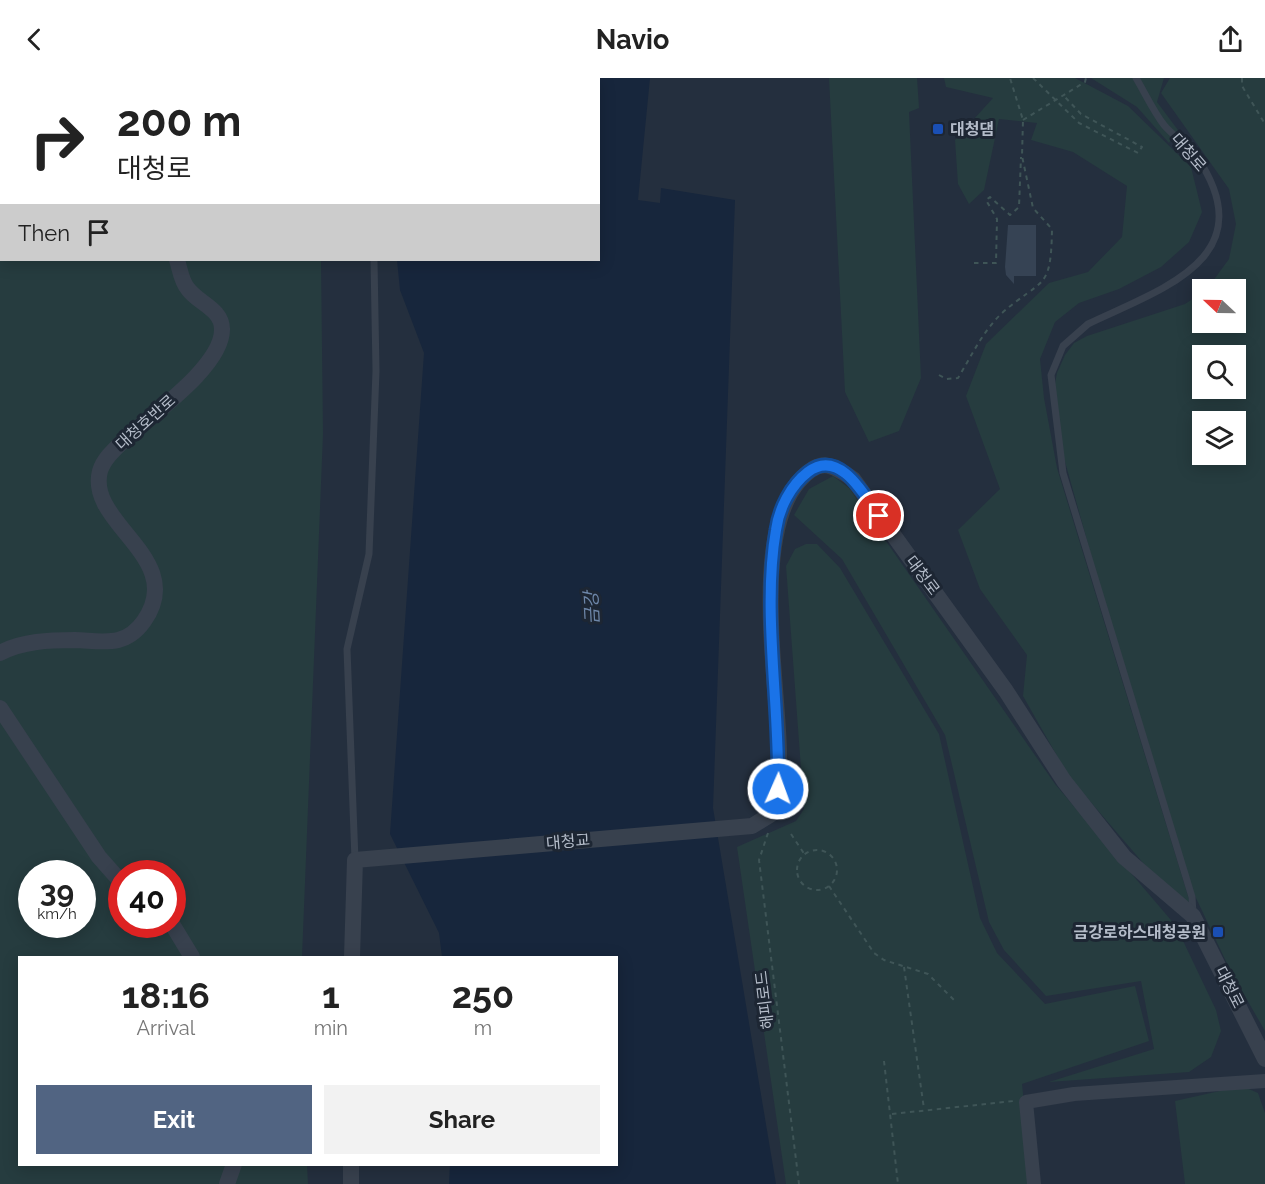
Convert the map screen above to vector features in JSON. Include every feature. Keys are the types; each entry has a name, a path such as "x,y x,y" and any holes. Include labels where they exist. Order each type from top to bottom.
{"street":[{"name":"대청호반로","path":"0,653 24,643 75,640 109,644 121,641 144,621 150,608 154,592 153,575 140,548 108,510 100,489 100,471 110,453 186,386 211,358 220,342 222,328 219,317 188,290 177,261"},
{"name":"대청로","path":"770,815 778,789 779,753 772,606 772,565 776,529 790,492 806,473 819,465 834,466 853,479 1006,691 1064,780 1124,857 1193,916 1265,1059"},
{"path":"0,708 108,867"},
{"name":"대청교","path":"355,860 752,826 770,815"},
{"path":"352,956 355,860"},
{"path":"180,938 191,956"},
{"path":"1034,1184 1026,1102 1074,1094 1265,1081"},
{"path":"226,1184 233,1166"},
{"path":"351,1166 351,1184"}],"lane":[{"name":"대청로","path":"1136,78 1164,125 1196,155 1210,176 1223,220 1218,240 1210,256 1186,276 1075,333 1057,356 1050,386 1063,473 1192,897 1193,916"},
{"path":"355,860 347,649 369,554 376,371 374,261"}],"path":[{"path":"939,375 946,380 958,378 978,341 1002,313 1038,288 1048,276 1052,229 1033,208 1022,156 1023,120 1010,78"},
{"path":"1033,78 1079,123 1138,153 1142,147 1081,114 1064,96"},
{"path":"1023,120 1064,96 1085,82 1086,78"},
{"path":"1242,78 1242,86 1265,124"},
{"path":"974,263 996,263 997,219 986,200 990,197 1010,215 1019,207 1023,120"},
{"name":"해피로드","path":"770,815 768,834 759,860 799,1184"},
{"path":"791,834 805,855"},
{"path":"823,851 833,858 836,876 829,886 816,890 804,885 800,879 798,866 805,855 823,851"},
{"path":"829,886 874,953 904,967 928,974 955,1002"},
{"path":"904,967 924,1109"},
{"path":"884,1060 892,1114 898,1184"},
{"path":"892,1114 1018,1101"}],"green space":[{"path":"829,78 917,78 919,108 909,112 921,378 899,431 869,442 845,392"},
{"path":"944,78 1075,78 1128,106 1191,167 1202,212 1189,242 1161,267 1119,289 1079,303 1055,322 1040,359 1044,398 1057,468 1189,899 1188,915 1069,777 1023,696 1027,655 980,589 958,530 1000,489 966,396 986,344 1049,283 1088,272 1122,237 1127,186 1073,152 1031,140 1037,123 999,119 984,190 969,204 958,184 955,140 993,98 946,87"},
{"path":"1091,78 1164,78 1157,102 1178,130 1169,143 1137,107"},
{"path":"1170,78 1265,78 1265,1031 1231,972 1187,879 1107,612 1064,458 1053,394 1057,373 1065,355 1074,343 1087,336 1185,304 1192,299 1192,333 1246,333 1246,279 1214,279 1229,259 1236,224 1229,189 1161,93"},
{"path":"0,261 321,261 323,434 302,956 18,956 18,1166 307,1166 308,1184 0,1184"},
{"path":"833,476 849,488 1055,784 1176,926 1216,1010 1221,1031 1211,1057 1189,1072 1049,1082 1154,1049 1141,981 1046,996 1004,950 989,922 945,735 842,559 794,515 809,489"},
{"path":"806,544 817,544 840,568 939,734 980,918 997,953 1045,1004 1135,986 1149,1041 1022,1084 1032,1184 786,1184 737,847 796,821 804,809 786,566 795,549"},
{"path":"1242,1086 1258,1093 1265,1113 1265,1184 1185,1184 1175,1101"}],"water":[{"name":"금강","path":"600,78 650,78 638,200 660,203 661,188 735,200 713,808 776,1184 449,1184 450,1166 618,1166 618,956 442,956 439,933 390,834 424,353 400,290 397,261 600,261"}],"building":[{"path":"1008,225 1036,225 1036,276 1014,276 1014,284 1006,275 1005,267"}],"place":[{"name":"대청댐","path":"938,129"},
{"name":"금강로하스대청공원","path":"1218,932"}],"route":[{"path":"778,789 779,753 772,616 772,565 776,529 781,510 790,492 806,473 819,465 834,466 853,479 879,516"}]}
